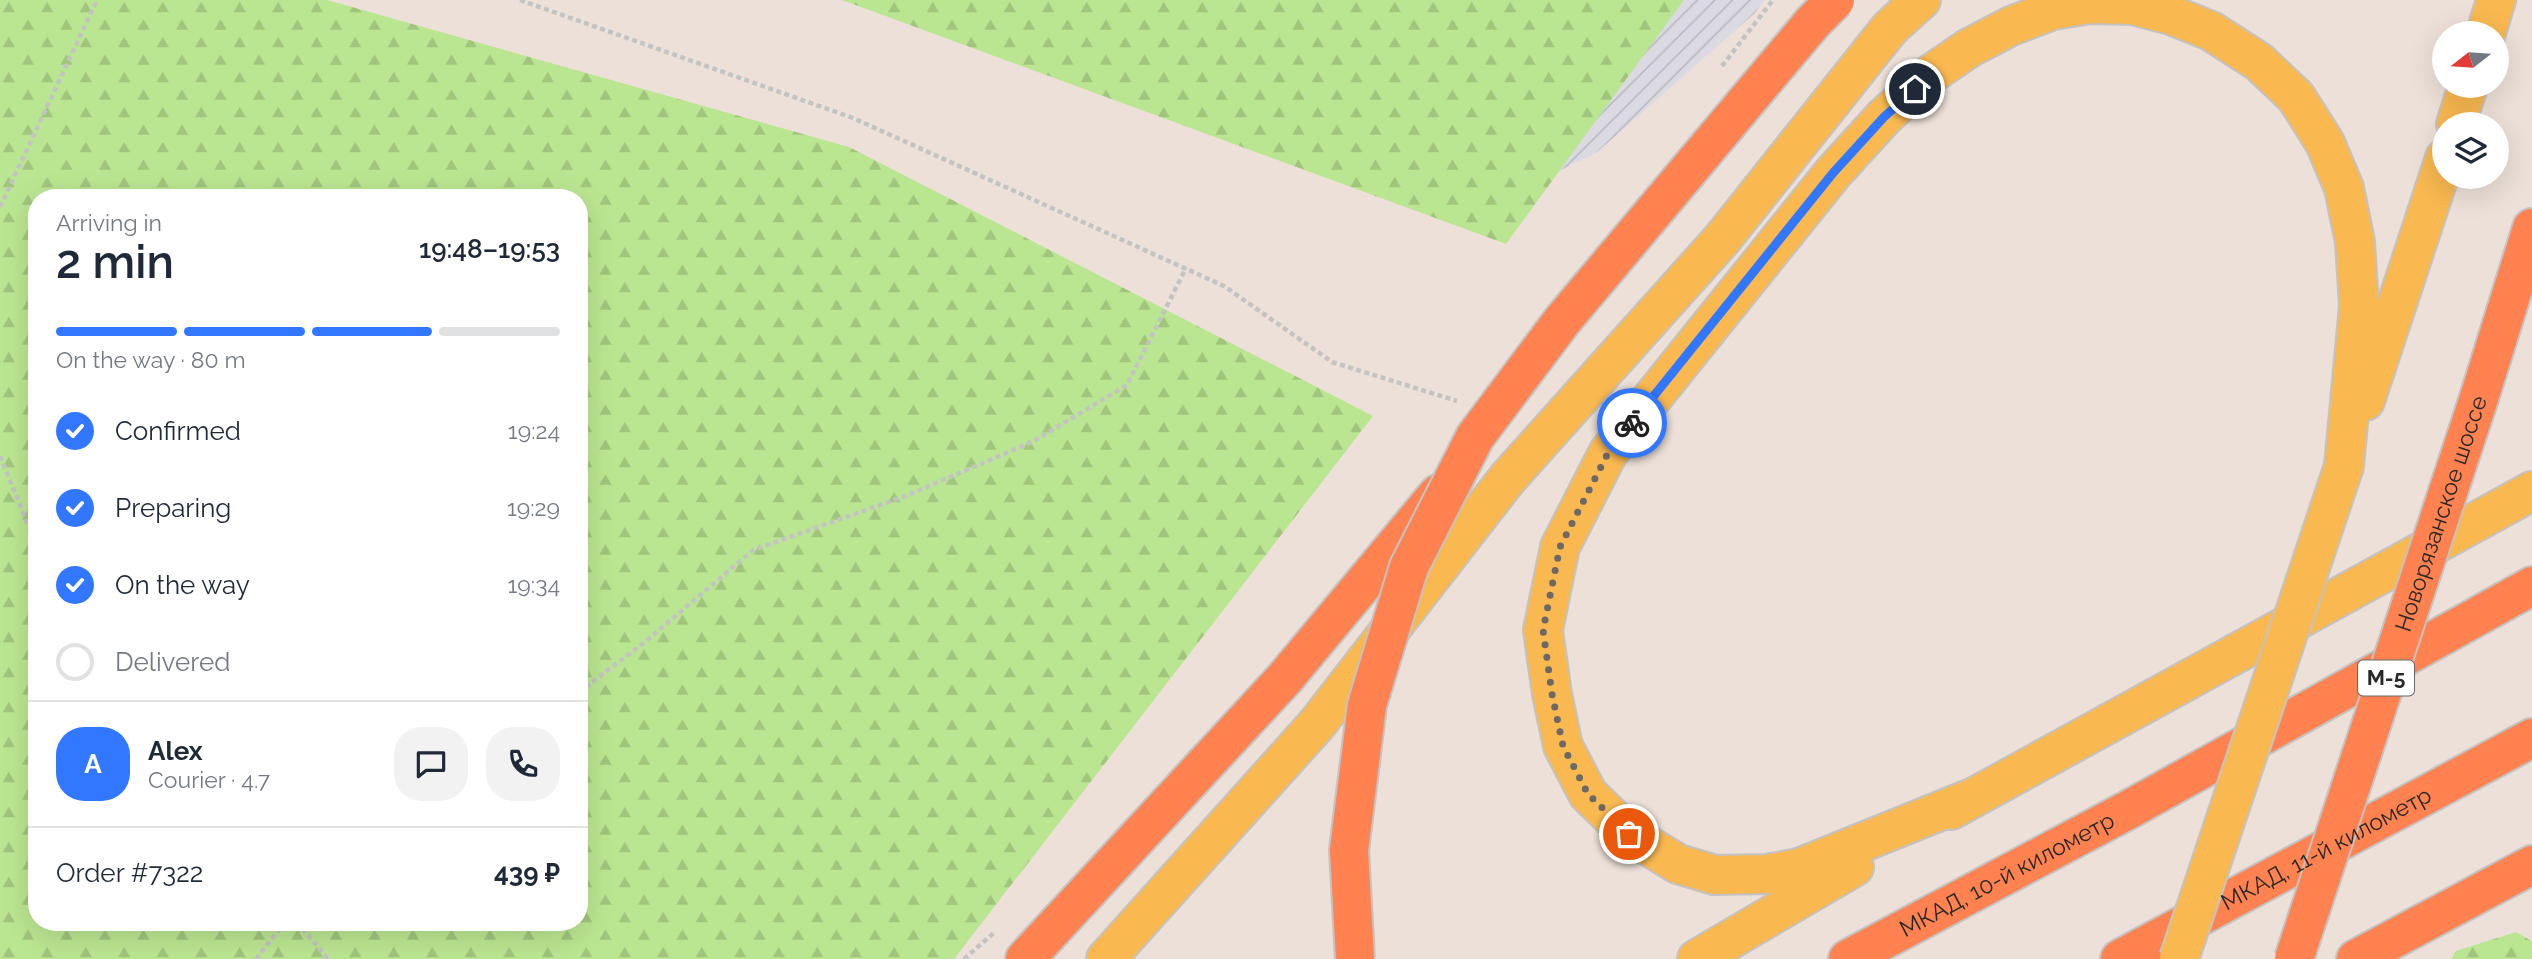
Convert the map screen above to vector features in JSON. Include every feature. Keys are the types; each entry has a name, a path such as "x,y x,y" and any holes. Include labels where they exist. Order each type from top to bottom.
{"highway":[{"path":"1355,959 1349,850 1367,705 1409,567 1475,437 1562,321 1813,22 1835,0"},
{"path":"1025,959 1284,678 1623,271 1843,0"},
{"name":"Новорязанское шоссе","path":"2294,959 2479,398 2532,228"},
{"name":"МКАД, 10-й километр","path":"1848,959 2128,810 2532,586"},
{"name":"МКАД, 11-й километр","path":"2120,959 2532,738"},
{"path":"2356,959 2532,864"}],"main road":[{"path":"1106,959 1317,724 1507,479 1723,238 1890,28 1921,0"},
{"path":"2490,21 2496,0"},
{"path":"1972,798 1799,868 1767,874 1714,874 1678,864 1629,834 1588,794 1563,746 1543,630 1560,547 1608,453 1833,173 1884,117 1931,74 1969,48 2011,26 2053,10 2090,4 2132,5 2172,15 2211,31 2259,62 2287,88 2296,97 2325,143 2344,188 2355,242 2359,306 2344,466"},
{"path":"2179,959 2435,189"},
{"path":"1697,959 1972,798 2532,491"}],"path":[{"path":"0,207 97,0"},
{"path":"520,0 853,118 1224,286 1332,362 1465,403"},
{"path":"1714,76 1773,0"},
{"path":"588,685 645,642 753,550 908,495 1031,442 1127,385 1186,268"},
{"path":"0,456 28,525"},
{"path":"964,959 1006,923"},
{"path":"256,959 278,931"},
{"path":"305,931 328,959"}],"shaded area":[{"path":"1304,0 1764,0 1755,13 1596,153 1520,190"}],"green space":[{"path":"0,0 327,0 849,147 1373,416 954,959 0,959"},
{"path":"842,0 1684,0 1506,244"},
{"path":"2516,932 2532,941 2532,959 2451,959 2456,951"}],"way so far":[{"path":"1629,834 1588,794 1563,746 1543,630 1560,547 1608,453 1632,423"}],"route":[{"path":"1632,423 1833,173 1884,117 1915,89"}]}
